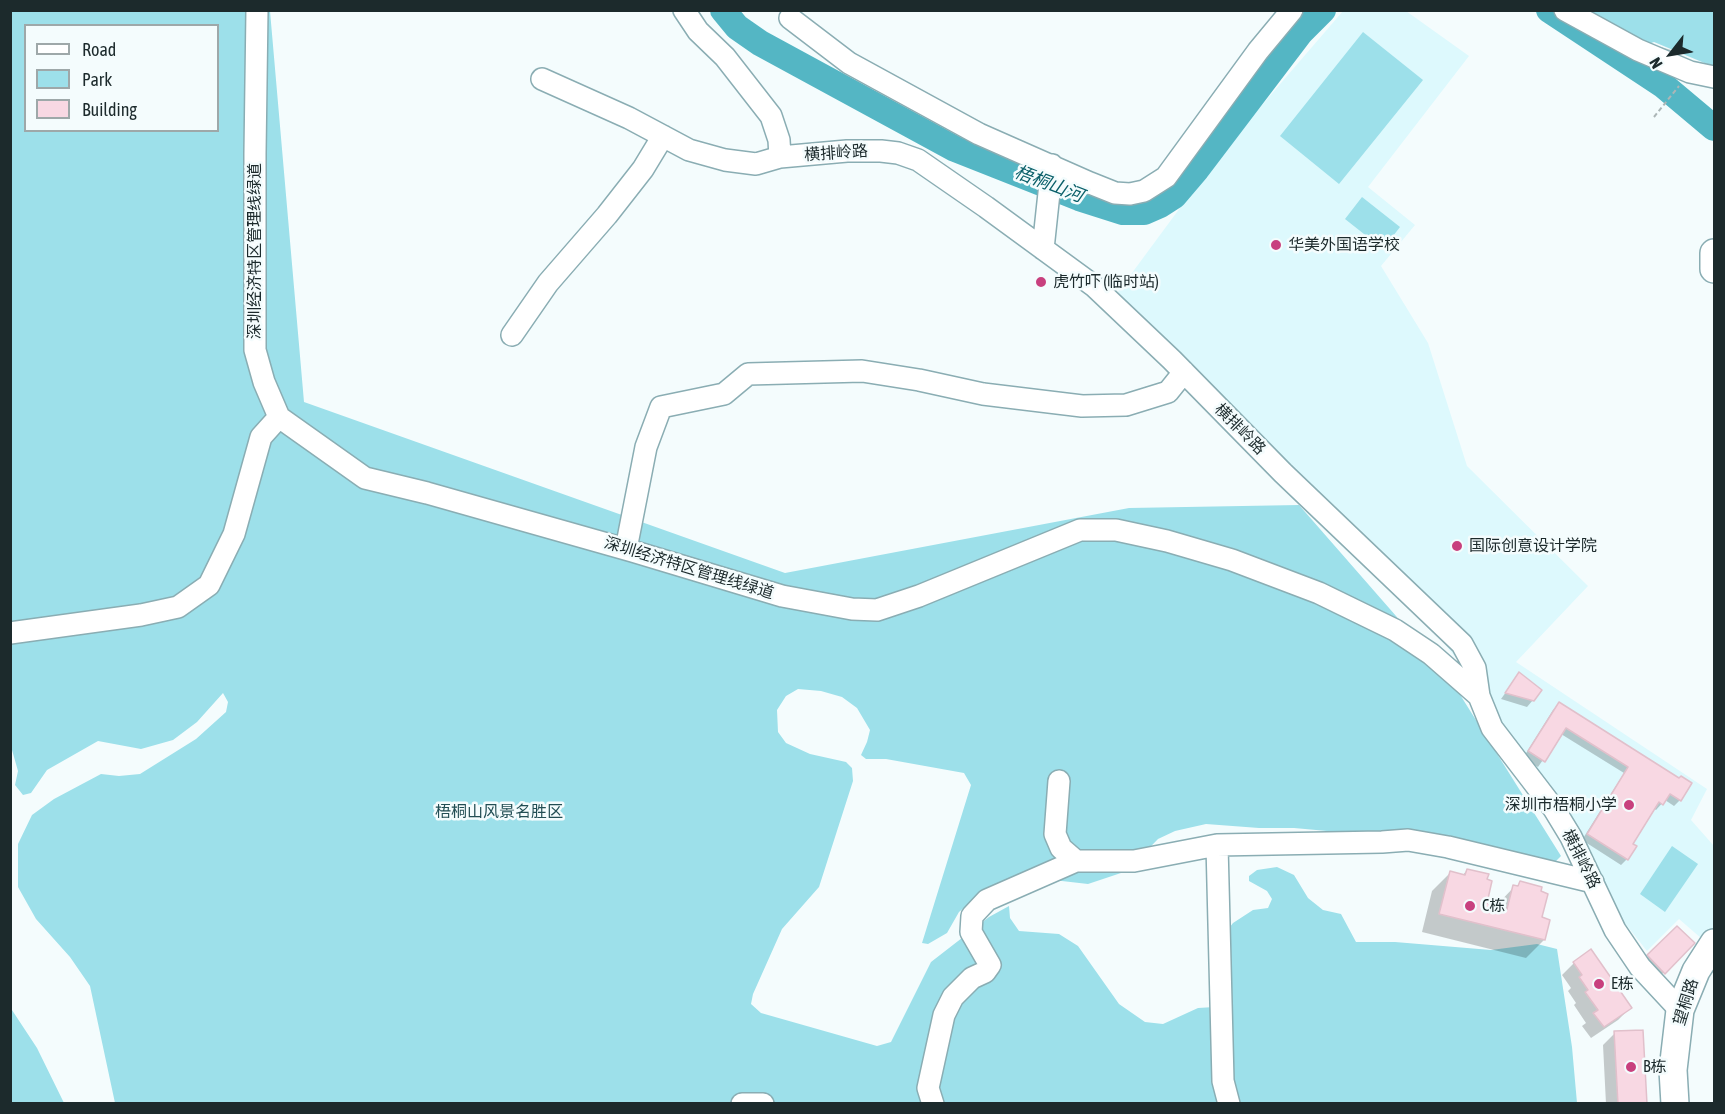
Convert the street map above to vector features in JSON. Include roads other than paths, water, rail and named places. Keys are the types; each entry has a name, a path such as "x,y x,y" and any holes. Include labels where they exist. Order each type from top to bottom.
{"main road":[{"path":"1714,253 1714,269"},
{"name":"望桐路","path":"1675,1104 1673,1070 1680,1010 1696,971 1714,943"}],"street":[{"name":"深圳经济特区管理线绿道","path":"257,10 255,350 264,382 279,417 365,478 427,493 626,549 782,596 852,609 877,610 919,596 1080,530 1116,530 1167,541 1232,560 1319,593 1395,630 1431,654 1479,696"},
{"name":"横排岭路","path":"684,10 698,31 725,57 771,116 779,140 780,157 847,151 898,153 918,160 1043,249 1094,286 1184,372 1283,473 1462,644 1475,668 1479,696 1492,728 1554,809 1571,837 1615,930 1640,967 1680,1010"},
{"path":"790,18 849,63 979,134 1115,193 1137,192 1156,185 1166,177 1258,51 1292,10"},
{"path":"1565,10 1638,50 1690,72 1714,77"},
{"path":"542,79 629,117 689,150 725,160 756,164 780,157"},
{"path":"512,335 548,283 643,169 663,136"},
{"path":"1043,249 1052,165"},
{"path":"626,549 646,447 661,407 724,394 748,374 862,371 919,380 983,394 1082,406 1126,405 1168,392 1184,372"},
{"path":"10,633 141,615 178,607 209,585 234,534 261,437 279,417"},
{"path":"1059,781 1055,834 1061,848 1076,861"},
{"path":"933,1104 928,1088 944,1015 952,997 972,978 985,972 990,965 971,932 972,916 987,900 1076,861 1134,861 1217,845 1408,840 1448,847 1593,882"},
{"path":"1217,845 1223,1080 1228,1104"},
{"path":"742,1104 763,1104"}],"waterway":[{"name":"梧桐山河","path":"723,10 737,27 760,43 955,149 1079,198 1123,212 1144,212 1174,196 1301,32 1323,10"},
{"name":"梧桐山河","path":"1549,10 1664,86 1714,128"}],"place":[{"name":"华美外国语学校","path":"1276,245"},
{"name":"虎竹吓 (临时站)","path":"1041,282"},
{"name":"国际创意设计学院","path":"1457,546"},
{"name":"深圳市梧桐小学","path":"1629,805"},
{"name":"C栋","path":"1470,906"},
{"name":"E栋","path":"1599,984"},
{"name":"B栋","path":"1631,1067"}],"park label":[{"name":"梧桐山风景名胜区","path":"499,812"}]}
